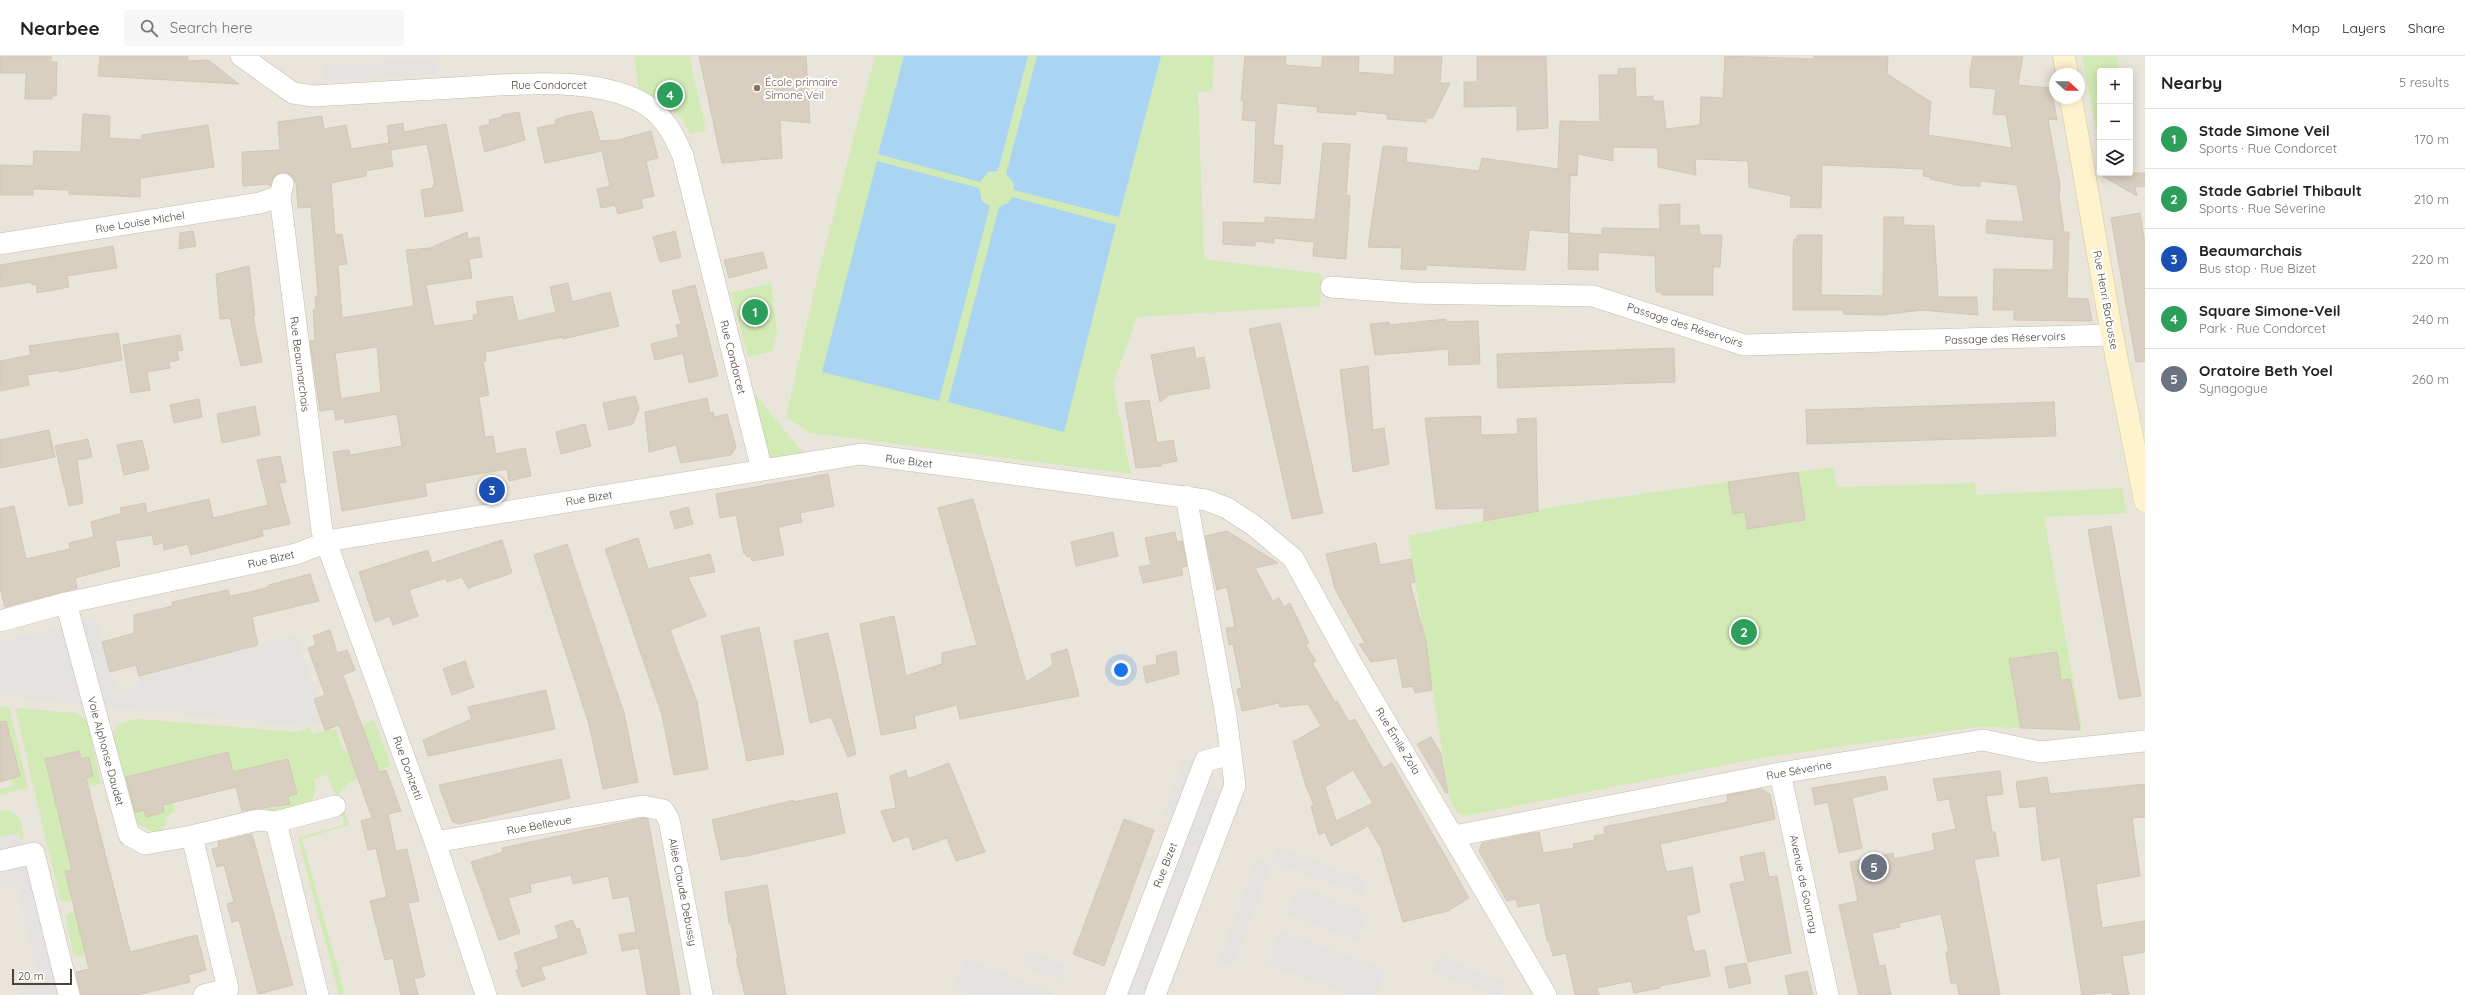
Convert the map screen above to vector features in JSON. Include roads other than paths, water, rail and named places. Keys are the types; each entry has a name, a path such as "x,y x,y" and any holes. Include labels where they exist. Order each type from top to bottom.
{"main road":[{"path":"2064,56 2066,68"},
{"name":"Rue Henri Barbusse","path":"2072,104 2112,335 2144,494"}],"street":[{"name":"Rue Condorcet","path":"241,56 294,93 313,96 509,85 592,85 640,101 660,115 672,132 683,156 762,470"},
{"name":"Rue Louise Michel","path":"0,244 260,203 282,190"},
{"name":"Rue Beaumarchais","path":"282,190 320,524 325,543"},
{"name":"Passage des Réservoirs","path":"1331,287 1411,293 1594,296 1744,345 2112,335"},
{"name":"Rue Bizet","path":"0,621 66,603 296,554 340,538 862,454 1186,496 1206,500 1227,508"},
{"path":"1155,995 1235,785 1231,754 1186,496"},
{"name":"Rue Émile Zola","path":"1227,508 1253,525 1294,558 1354,668 1546,995"},
{"name":"Rue Donizetti","path":"325,543 435,842 486,995"},
{"name":"Voie Alphonse Daudet","path":"66,603 129,835 144,844 192,836 258,820 276,822 334,806"},
{"name":"Rue Séverine","path":"1454,836 1780,772 1983,740 2040,752 2145,741"},
{"name":"Rue Bizet","path":"1116,995 1205,761 1231,754"},
{"name":"Avenue de Gournay","path":"1780,772 1828,995"},
{"name":"Rue Bellevue","path":"435,842 643,806"},
{"name":"Allée Claude Debussy","path":"643,806 663,810 669,820 702,995"},
{"path":"276,822 318,995"},
{"path":"192,836 228,989 204,995"},
{"path":"0,861 34,853 69,995"}],"water":[{"path":"904,56 1028,56 998,171 988,172 980,182 878,154"},
{"path":"1037,56 1161,56 1119,217 1014,190 1013,182 1006,174"},
{"path":"877,161 979,188 982,201 990,206 939,401 822,372"},
{"path":"1012,197 1116,225 1064,432 948,402 999,207 1008,203"}],"place":[{"name":"École primaire Simone Veil","path":"757,88"},
{"name":"Square Simone-Veil","path":"670,95"},
{"name":"Stade Simone Veil","path":"755,312"},
{"name":"Beaumarchais","path":"492,490"},
{"name":"Stade Gabriel Thibault","path":"1744,632"},
{"name":"Oratoire Beth Yoel","path":"1874,867"}]}
